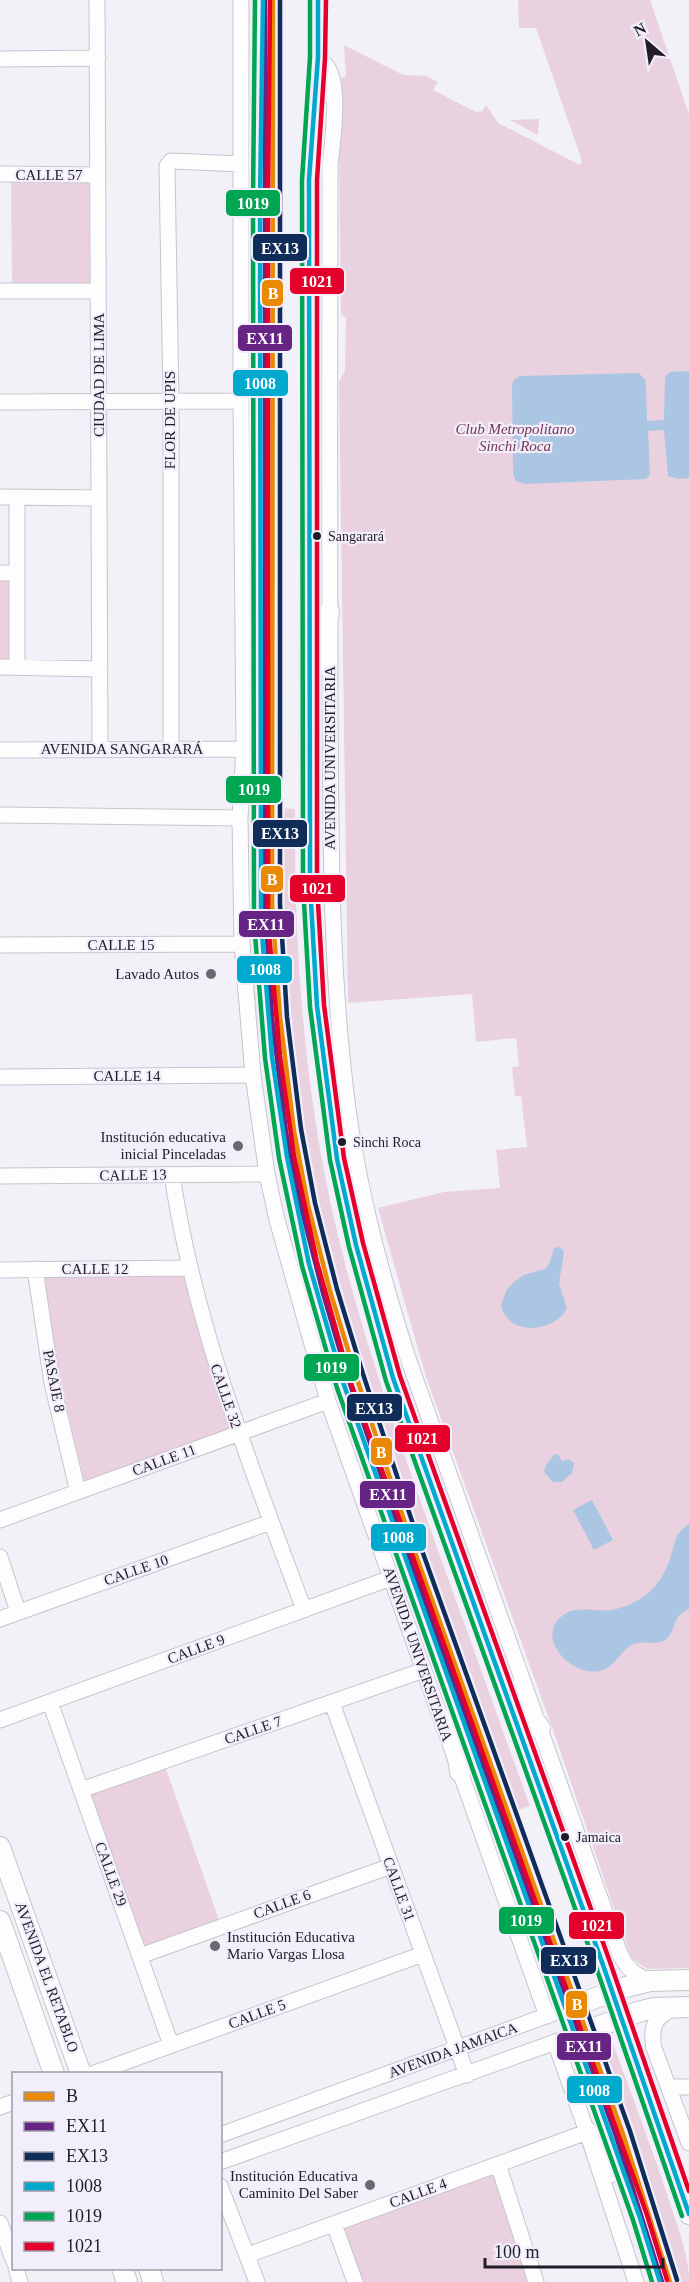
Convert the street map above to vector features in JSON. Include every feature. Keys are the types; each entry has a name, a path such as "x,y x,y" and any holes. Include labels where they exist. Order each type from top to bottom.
{"main road":[{"name":"AVENIDA UNIVERSITARIA","path":"263,0 260,199 261,922 270,1042 293,1192 316,1290 344,1385 449,1680 556,2012 575,2036 640,2218 660,2282"},
{"name":"AVENIDA UNIVERSITARIA","path":"318,0 318,57 309,180 310,885 315,984 326,1088 337,1159 356,1245 390,1367 689,2214"},
{"path":"309,702 317,681 329,612"},
{"path":"500,1677 540,1728"},
{"path":"449,1680 460,1772"},
{"name":"AVENIDA EL RETABLO","path":"0,1847 81,2072"},
{"name":"AVENIDA EL RETABLO","path":"0,1921 54,2072"},
{"name":"AVENIDA JAMAICA","path":"556,2012 650,1981 689,1980"},
{"name":"AVENIDA JAMAICA","path":"575,2036 654,2008 682,2007"},
{"path":"587,2132 600,2147 625,2198 640,2218"}],"street":[{"name":"CIUDAD DE LIMA","path":"98,0 100,750"},
{"name":"AVENIDA UNIVERSITARIA","path":"241,0 244,749 240,818 242,944 253,1075 267,1174 288,1264 328,1401 460,1772 556,2012"},
{"name":"AVENIDA UNIVERSITARIA","path":"318,57 327,67 332,78 334,121 330,164 331,872 336,992 347,1099 367,1210 396,1322 409,1361 620,1954 626,1966 637,1976 650,1981"},
{"path":"0,59 98,58"},
{"name":"FLOR DE UPIS","path":"171,750 171,402 167,166 171,161 240,164"},
{"name":"CALLE 57","path":"0,174 98,175"},
{"path":"0,291 99,291"},
{"path":"0,402 241,402"},
{"path":"0,497 99,498"},
{"path":"16,667 17,497"},
{"path":"0,573 17,573"},
{"path":"0,666 100,669"},
{"name":"AVENIDA SANGARARÁ","path":"0,750 244,749"},
{"path":"0,815 240,818"},
{"name":"CALLE 15","path":"0,945 242,944"},
{"name":"CALLE 14","path":"0,1077 253,1075"},
{"name":"CALLE 32","path":"172,1174 189,1268 212,1356 304,1610"},
{"name":"CALLE 13","path":"0,1176 267,1174"},
{"name":"CALLE 12","path":"0,1269 189,1268"},
{"name":"PASAJE 8","path":"34,1269 52,1383 78,1492"},
{"name":"CALLE 11","path":"0,1520 328,1401"},
{"name":"CALLE 10","path":"0,1619 272,1522"},
{"path":"0,1557 18,1612"},
{"name":"CALLE 9","path":"0,1720 391,1578"},
{"name":"CALLE 7","path":"81,1790 424,1670"},
{"name":"CALLE 29","path":"50,1702 171,2045"},
{"name":"CALLE 31","path":"332,1702 467,2075"},
{"name":"CALLE 6","path":"140,1956 391,1866"},
{"name":"CALLE 5","path":"95,2072 423,1954"},
{"path":"682,2007 661,2014 651,2034 689,2143"},
{"name":"AVENIDA JAMAICA","path":"222,2134 556,2012"},
{"name":"AVENIDA JAMAICA","path":"222,2162 575,2036"},
{"path":"555,2042 636,2282"},
{"path":"427,2059 436,2072 437,2085"},
{"path":"669,2087 689,2087"},
{"name":"CALLE 4","path":"248,2255 587,2132"},
{"path":"498,2164 536,2282"},
{"path":"222,2191 257,2282"},
{"path":"0,2223 12,2256"},
{"path":"334,2224 355,2282"}],"green space":[{"name":"Club Metropolitano Sinchi Roca","path":"518,0 650,0 689,114 689,1968 647,1969 631,1958 553,1730 426,1377 378,1208 444,1192 500,1188 496,1150 527,1147 521,1096 515,1096 512,1067 519,1066 516,1038 476,1042 472,994 348,1003 339,382 345,370 346,318 341,314 338,80 346,76 344,45 403,75 426,76 438,82 433,90 476,112 482,111 486,105 498,123 580,165 582,161 536,28 519,28"},
{"path":"539,119 538,135 510,120"},
{"path":"89,181 90,284 12,285 11,182"},
{"path":"0,579 13,580 11,660 0,660"},
{"path":"277,808 295,809 296,915 303,1021 316,1127 337,1231 358,1310 395,1427 530,1806 512,1812 378,1434 342,1320 321,1243 299,1136 291,1081 281,972"},
{"path":"186,1276 206,1353 231,1430 84,1481 60,1379 43,1277"},
{"path":"165,1766 219,1920 142,1947 88,1793"},
{"path":"613,2044 680,2234 689,2282 675,2282 634,2152 597,2049"},
{"path":"495,2173 531,2282 363,2282 344,2227"}],"water":[{"path":"689,371 689,478 678,479 668,476 664,430 648,431 650,475 646,479 525,484 516,481 513,473 512,386 513,381 519,376 639,373 646,381 647,421 664,420 665,377 670,372"},
{"path":"559,1247 564,1251 559,1284 567,1308 552,1323 532,1328 521,1327 505,1315 501,1305 507,1289 524,1275 545,1269 550,1262 554,1248"},
{"path":"555,1454 559,1455 562,1461 569,1459 574,1463 572,1473 562,1482 553,1482 544,1472 546,1465"},
{"path":"592,1500 613,1540 594,1550 573,1510"},
{"path":"689,1524 689,1609 676,1620 669,1636 657,1643 630,1646 612,1665 603,1670 580,1669 569,1663 555,1645 552,1635 554,1625 562,1616 573,1611 615,1609 633,1603 644,1596 660,1579 680,1531"}],"transit line":[{"name":"1019","path":"255,0 254,922 265,1058 279,1158 302,1266 337,1388 633,2220 652,2282"},
{"name":"1008","path":"263,0 260,199 261,922 272,1057 287,1157 309,1264 344,1385 640,2218 660,2282"},
{"name":"EX11","path":"265,0 265,904 272,1018 286,1132 301,1207 348,1378 405,1546 616,2136 662,2282"},
{"name":"1021","path":"270,0 268,922 280,1056 294,1156 317,1262 351,1383 647,2215 667,2280"},
{"name":"B","path":"273,0 272,904 280,1017 294,1131 308,1205 330,1291 356,1376 412,1544 623,2134 670,2282"},
{"name":"EX13","path":"280,0 280,904 287,1017 301,1129 315,1203 337,1289 363,1374 419,1542 630,2131 677,2280"},
{"name":"1019","path":"310,0 310,57 302,180 303,885 310,1007 330,1160 349,1247 386,1381 596,1967 682,2216"},
{"name":"1008","path":"318,0 318,57 309,180 310,885 317,1006 337,1159 356,1245 393,1378 603,1965 689,2214"},
{"name":"1021","path":"326,0 325,58 317,180 317,885 324,1005 344,1158 363,1243 400,1376 610,1962 689,2191"}],"place":[{"name":"Sangarará","path":"317,536"},
{"name":"Lavado Autos","path":"211,974"},
{"name":"Sinchi Roca","path":"342,1142"},
{"name":"Institución educativa inicial Pinceladas","path":"238,1146"},
{"name":"Jamaica","path":"565,1837"},
{"name":"Institución Educativa Mario Vargas Llosa","path":"215,1946"},
{"name":"Institución Educativa Caminito Del Saber","path":"370,2185"}]}
